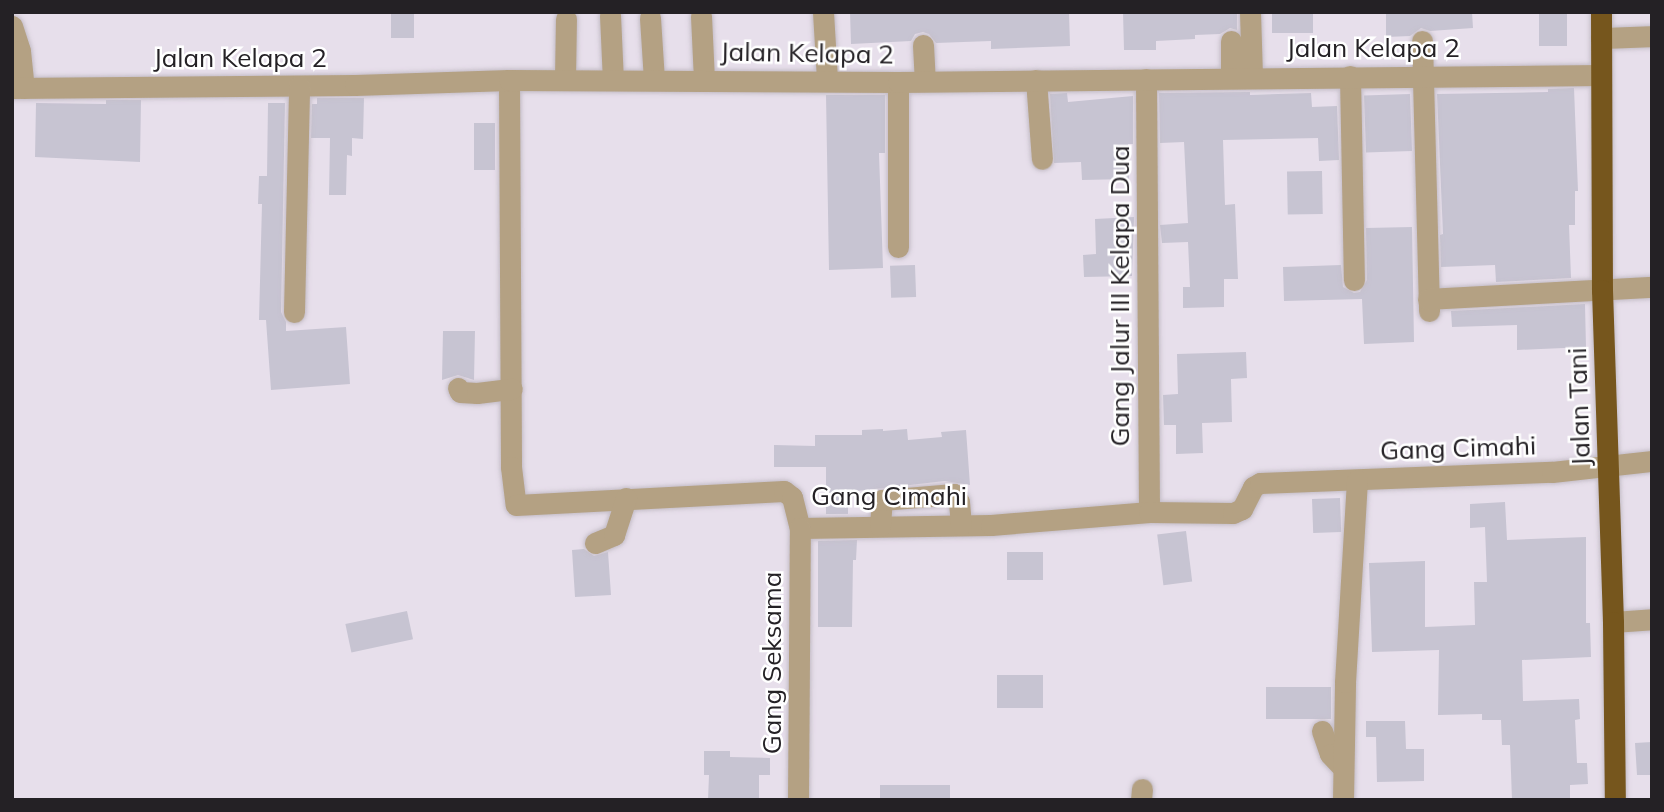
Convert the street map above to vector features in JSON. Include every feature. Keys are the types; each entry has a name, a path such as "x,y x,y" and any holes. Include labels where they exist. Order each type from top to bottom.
{"highway":[{"name":"Jalan Tani","path":"1601,12 1602,290 1613,622 1615,800"}],"street":[{"path":"823,12 827,79"},
{"path":"1250,12 1252,77"},
{"path":"610,15 613,80"},
{"path":"701,16 704,80"},
{"path":"650,18 654,80"},
{"path":"565,80 566,19"},
{"path":"12,26 20,51 18,88"},
{"path":"1601,38 1652,36"},
{"path":"1231,41 1231,78"},
{"path":"1422,41 1429,305 1652,286"},
{"path":"923,45 925,81"},
{"name":"Jalan Kelapa 2","path":"18,88 299,86 509,80 827,79 898,82 1601,75"},
{"path":"1349,76 1354,280"},
{"path":"1036,79 1042,159"},
{"name":"Gang Jalur III Kelapa Dua","path":"1146,79 1150,512"},
{"name":"Gang Cimahi","path":"509,80 511,467 516,505 783,491 792,497 800,527 961,525 1150,512 1233,513 1242,509 1252,487 1260,483 1609,466 1652,461"},
{"path":"898,82 898,247"},
{"path":"293,312 299,86"},
{"path":"458,388 467,393 512,388"},
{"path":"1343,800 1357,480"},
{"path":"880,526 882,500 954,494 959,502 961,525"},
{"path":"595,543 614,535 626,498"},
{"name":"Gang Seksama","path":"798,800 800,527"},
{"path":"1613,622 1652,619"},
{"path":"1322,731 1330,754 1343,768"}],"building":[{"path":"391,12 414,12 414,38 391,38"},
{"path":"850,12 1069,12 1070,46 991,49 991,41 936,43 929,34 923,32 915,34 911,41 851,44"},
{"path":"1123,12 1237,12 1237,30 1230,28 1220,34 1195,35 1195,39 1156,41 1156,50 1124,50"},
{"path":"1272,12 1313,12 1313,33 1272,33"},
{"path":"1386,12 1472,12 1473,28 1430,31 1421,28 1410,36 1386,37"},
{"path":"1539,12 1567,12 1567,46 1539,46"},
{"path":"1574,88 1578,191 1575,191 1575,225 1569,225 1571,278 1496,282 1495,265 1441,267 1440,235 1443,234 1437,94 1548,92 1548,89"},
{"path":"1250,92 1250,95 1311,93 1312,107 1337,106 1339,160 1319,161 1318,138 1223,140 1225,205 1235,204 1238,279 1224,279 1224,307 1183,308 1183,287 1190,287 1188,242 1162,243 1160,225 1188,223 1184,142 1160,143 1159,93"},
{"path":"1067,93 1068,102 1133,96 1133,144 1128,144 1129,179 1082,180 1081,162 1054,163 1050,94"},
{"path":"1410,94 1412,151 1366,153 1364,96"},
{"path":"826,95 885,95 885,153 879,153 883,268 829,270"},
{"path":"317,98 364,98 363,139 352,138 352,156 347,155 346,195 329,195 330,138 311,138 312,104 317,104"},
{"path":"106,100 141,100 140,162 35,157 36,103 106,104"},
{"path":"268,103 285,103 281,312 286,322 286,331 346,327 350,384 271,390 266,320 259,320 262,204 258,204 259,176 267,176"},
{"path":"474,123 495,123 495,170 474,170"},
{"path":"1322,171 1323,214 1288,215 1287,172"},
{"path":"1134,217 1132,276 1084,277 1083,255 1096,254 1095,219"},
{"path":"1412,227 1414,342 1364,344 1362,299 1284,301 1283,267 1341,265 1343,287 1354,293 1360,292 1367,280 1366,228"},
{"path":"915,265 916,297 891,298 890,266"},
{"path":"1585,304 1586,347 1517,350 1517,325 1452,327 1451,311"},
{"path":"443,331 475,331 474,380 458,375 442,380"},
{"path":"1246,352 1247,378 1231,379 1232,422 1202,423 1203,453 1176,454 1176,425 1164,425 1163,395 1178,394 1177,354"},
{"path":"907,429 908,440 942,437 941,432 966,430 970,485 945,481 848,492 848,514 826,514 826,467 774,467 774,445 815,446 815,435 862,435 862,430"},
{"path":"1340,498 1341,532 1313,533 1312,499"},
{"path":"1505,502 1507,540 1586,537 1586,623 1590,623 1591,657 1522,660 1523,701 1579,699 1580,719 1575,720 1577,763 1587,763 1588,784 1570,785 1570,800 1512,800 1510,745 1502,745 1501,720 1482,720 1482,714 1438,715 1439,650 1372,652 1369,563 1425,561 1425,627 1475,625 1474,582 1487,582 1485,527 1470,528 1470,504"},
{"path":"1186,531 1192,582 1163,585 1157,535"},
{"path":"857,540 856,560 853,560 852,627 818,627 818,541"},
{"path":"584,549 594,556 608,552 611,595 575,597 572,550"},
{"path":"1007,552 1043,552 1043,580 1007,580"},
{"path":"407,611 413,639 351,652 345,624"},
{"path":"997,675 1043,675 1043,708 997,708"},
{"path":"1266,687 1331,687 1331,719 1266,719"},
{"path":"1366,721 1405,721 1406,749 1424,749 1424,781 1377,782 1376,737 1366,737"},
{"path":"1652,742 1652,775 1637,775 1635,743"},
{"path":"704,751 730,751 730,757 770,758 770,775 759,775 759,800 708,800 709,775 704,775"},
{"path":"880,785 950,785 950,800 880,800"}]}
